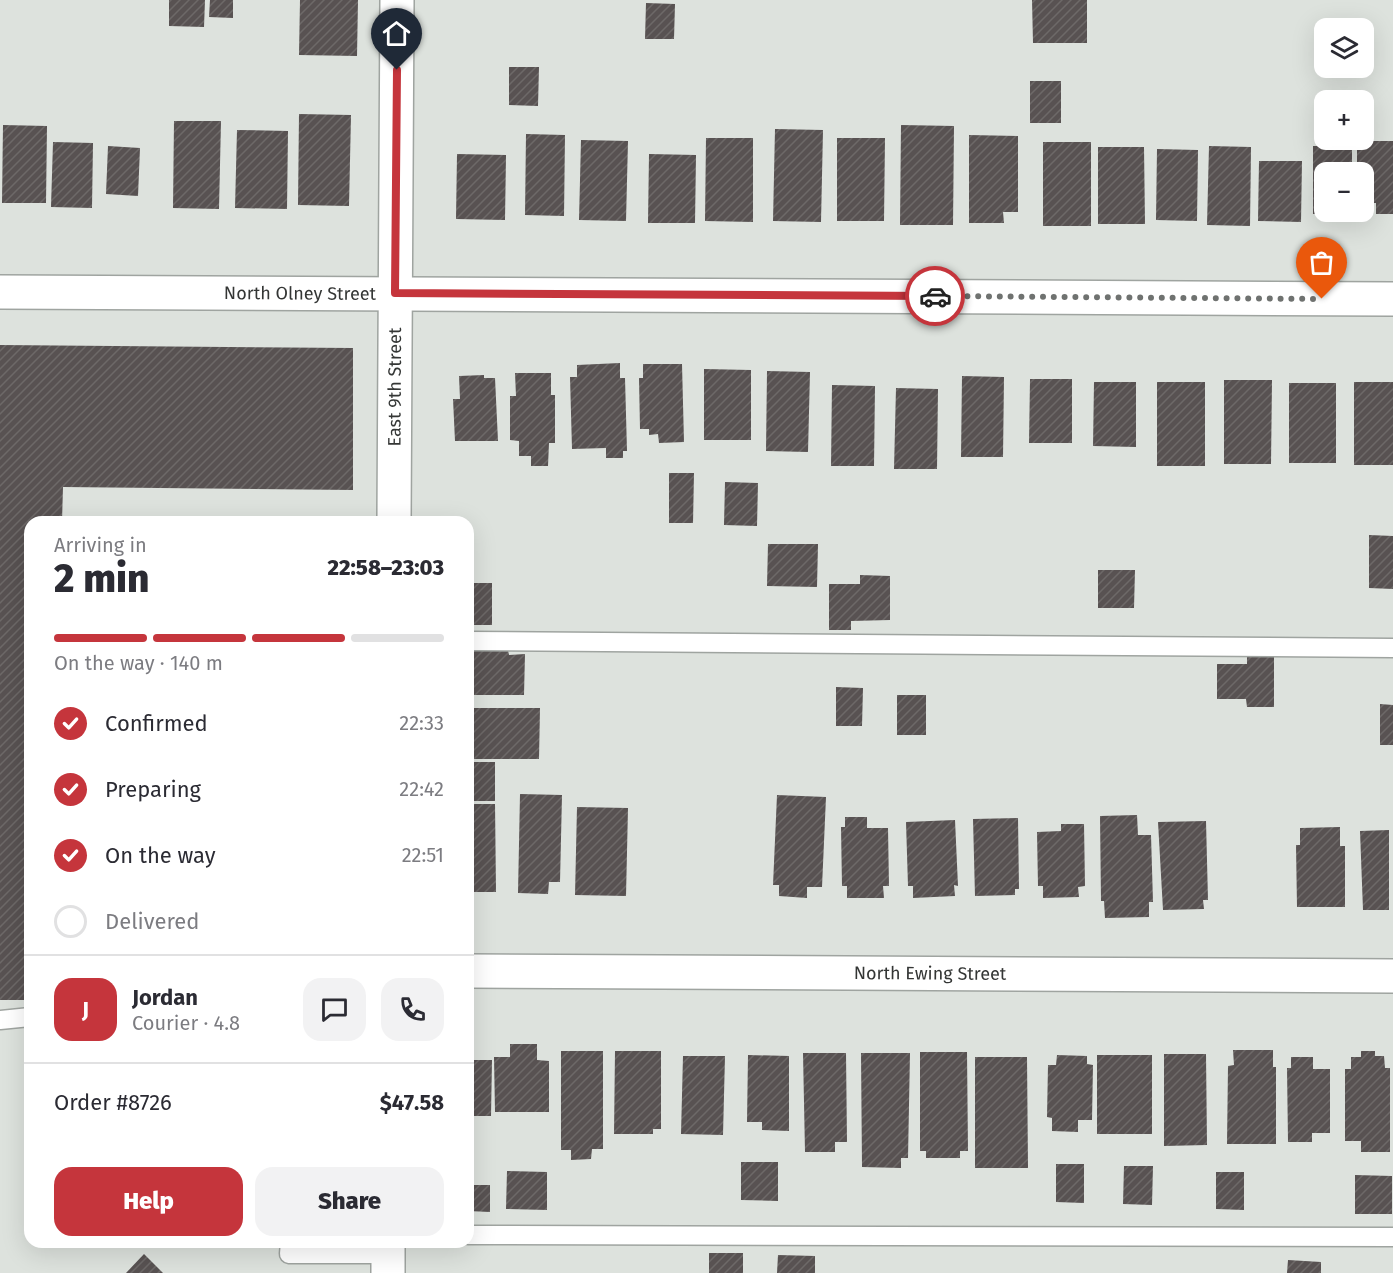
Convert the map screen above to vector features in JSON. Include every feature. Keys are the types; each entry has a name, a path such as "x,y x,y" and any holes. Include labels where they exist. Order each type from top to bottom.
{"street":[{"name":"East 9th Street","path":"394,516 397,0"},
{"name":"North Olney Street","path":"0,292 1393,299"},
{"name":"North Ewing Street","path":"474,971 1393,976"}],"lane":[{"path":"474,641 1393,648"},
{"path":"0,1020 24,1018"},
{"path":"474,1235 1393,1237"},
{"path":"290,1248 290,1254 388,1256"}],"building":[{"path":"169,0 205,0 204,27 169,26"},
{"path":"210,0 233,0 233,18 209,17"},
{"path":"300,0 358,0 357,56 299,55"},
{"path":"1032,0 1087,0 1087,43 1033,43"},
{"path":"646,3 675,4 674,39 645,39"},
{"path":"509,67 539,67 538,106 509,105"},
{"path":"1030,81 1061,81 1061,123 1030,123"},
{"path":"299,114 351,115 349,206 298,205"},
{"path":"174,121 221,121 219,209 173,208"},
{"path":"3,125 47,126 46,203 2,203"},
{"path":"901,125 954,126 953,225 900,225"},
{"path":"775,129 823,130 821,222 773,221"},
{"path":"237,130 288,131 287,209 235,208"},
{"path":"526,134 565,135 564,216 525,215"},
{"path":"969,135 1018,136 1018,212 1003,212 1004,223 969,223"},
{"path":"706,138 753,138 753,222 705,221"},
{"path":"837,138 885,138 884,221 837,221"},
{"path":"581,140 628,141 626,221 579,220"},
{"path":"1374,141 1393,141 1393,214 1376,214 1374,162 1357,162 1357,150 1374,150"},
{"path":"53,142 93,143 92,208 51,207"},
{"path":"1043,142 1091,142 1091,226 1043,226"},
{"path":"108,146 140,148 138,196 106,194"},
{"path":"1209,146 1251,147 1250,226 1207,225"},
{"path":"1313,146 1314,150 1352,150 1352,162 1314,162 1313,214"},
{"path":"1098,147 1144,147 1145,224 1098,224"},
{"path":"1157,149 1198,150 1197,221 1156,220"},
{"path":"457,154 506,155 505,220 456,219"},
{"path":"649,154 696,155 695,223 648,223"},
{"path":"1259,161 1302,161 1301,222 1258,221"},
{"path":"0,345 353,348 353,490 63,487 62,516 24,516 24,1000 0,1000"},
{"path":"620,363 620,378 625,378 627,451 623,451 623,458 606,458 606,448 572,449 570,377 577,377 577,365"},
{"path":"643,364 682,364 684,442 659,443 658,434 649,435 649,429 640,429 639,378 643,378"},
{"path":"704,369 751,370 751,440 704,440"},
{"path":"767,371 810,372 808,452 766,451"},
{"path":"515,373 551,373 551,395 555,395 555,443 549,443 548,466 531,466 531,456 519,456 519,441 510,440 510,396 516,396"},
{"path":"484,375 484,378 495,378 498,441 455,441 453,399 460,399 459,376"},
{"path":"962,376 1004,377 1003,457 961,457"},
{"path":"1030,379 1072,379 1072,443 1029,443"},
{"path":"1224,380 1272,380 1271,464 1224,464"},
{"path":"1094,382 1136,382 1136,447 1093,446"},
{"path":"1157,382 1205,382 1205,466 1157,466"},
{"path":"1354,382 1393,382 1393,465 1354,465"},
{"path":"1289,383 1336,383 1336,463 1289,463"},
{"path":"832,385 875,386 874,466 831,466"},
{"path":"896,388 938,389 937,469 894,469"},
{"path":"669,473 694,473 693,523 669,523"},
{"path":"725,482 758,483 757,526 724,525"},
{"path":"1369,535 1393,536 1393,589 1369,588"},
{"path":"768,544 818,544 817,587 767,586"},
{"path":"1098,570 1135,570 1134,608 1098,608"},
{"path":"860,575 890,576 890,620 851,621 851,630 829,630 829,584 860,584"},
{"path":"474,583 492,583 492,625 474,625"},
{"path":"474,649 508,650 509,655 525,654 524,695 474,695"},
{"path":"1247,656 1274,656 1274,707 1247,707 1246,699 1217,699 1217,664 1247,664"},
{"path":"836,687 863,688 862,726 836,726"},
{"path":"897,695 926,695 926,735 897,735"},
{"path":"1380,704 1393,705 1393,745 1380,745"},
{"path":"474,708 540,708 539,759 474,759"},
{"path":"474,762 495,762 495,801 474,801"},
{"path":"520,794 562,795 560,882 549,882 548,894 518,893"},
{"path":"777,795 826,797 822,887 807,887 807,898 779,896 779,885 773,885"},
{"path":"474,804 495,804 496,892 474,892"},
{"path":"577,807 628,808 626,896 575,895"},
{"path":"1137,815 1138,835 1151,835 1153,902 1149,902 1149,917 1105,918 1104,901 1101,901 1100,816"},
{"path":"845,817 867,817 867,828 888,828 889,886 883,886 884,898 847,898 847,886 842,886 841,827 845,827"},
{"path":"1018,818 1019,889 1015,889 1015,895 975,896 973,819"},
{"path":"955,820 958,886 954,885 955,896 913,898 913,886 908,886 906,822"},
{"path":"1206,821 1208,900 1203,900 1204,909 1163,910 1158,822"},
{"path":"1061,824 1084,824 1085,886 1078,887 1079,897 1043,898 1043,886 1038,886 1037,832 1061,831"},
{"path":"1340,827 1340,846 1345,846 1345,907 1297,907 1296,845 1300,845 1300,828"},
{"path":"1389,830 1389,910 1363,910 1360,831"},
{"path":"510,1044 537,1044 537,1060 549,1061 549,1112 495,1112 494,1057 510,1057"},
{"path":"1233,1050 1273,1050 1273,1067 1276,1067 1276,1144 1227,1144 1228,1066 1234,1065"},
{"path":"561,1051 603,1051 603,1149 592,1149 591,1159 571,1160 571,1150 561,1150"},
{"path":"615,1051 661,1051 661,1129 653,1129 653,1134 614,1134"},
{"path":"1361,1051 1375,1051 1375,1056 1384,1056 1385,1068 1390,1068 1390,1152 1361,1152 1361,1141 1345,1141 1345,1069 1351,1069 1351,1057 1361,1057"},
{"path":"920,1052 967,1052 968,1151 960,1151 960,1158 926,1158 926,1151 920,1151"},
{"path":"803,1053 846,1053 847,1142 835,1142 835,1152 805,1152"},
{"path":"861,1053 910,1053 908,1158 901,1158 901,1168 862,1167"},
{"path":"1164,1054 1206,1054 1207,1145 1164,1146"},
{"path":"748,1055 789,1056 789,1131 762,1130 762,1122 747,1122"},
{"path":"1057,1055 1087,1056 1087,1064 1093,1065 1092,1120 1078,1120 1078,1132 1052,1131 1052,1118 1047,1117 1048,1065 1056,1065"},
{"path":"1097,1055 1152,1055 1152,1134 1097,1134"},
{"path":"683,1056 725,1056 723,1135 681,1134"},
{"path":"975,1057 1027,1057 1028,1168 975,1168"},
{"path":"1291,1057 1313,1057 1313,1069 1330,1069 1330,1133 1312,1133 1312,1142 1288,1142 1287,1068 1291,1068"},
{"path":"474,1060 492,1060 491,1116 474,1116"},
{"path":"741,1162 778,1162 778,1201 741,1200"},
{"path":"1056,1164 1084,1164 1084,1203 1056,1202"},
{"path":"1124,1166 1153,1166 1152,1205 1123,1204"},
{"path":"507,1171 547,1172 547,1210 506,1209"},
{"path":"1216,1172 1244,1172 1244,1210 1216,1209"},
{"path":"1355,1175 1392,1176 1392,1214 1355,1214"},
{"path":"474,1185 490,1185 490,1212 474,1211"},
{"path":"709,1253 743,1253 743,1273 709,1273"},
{"path":"144,1254 163,1273 126,1273"},
{"path":"778,1255 815,1256 815,1273 777,1273"},
{"path":"1288,1260 1321,1262 1321,1273 1287,1273"}],"way so far":[{"path":"935,296 1322,299"}],"route":[{"path":"397,70 395,293 935,296"}]}
